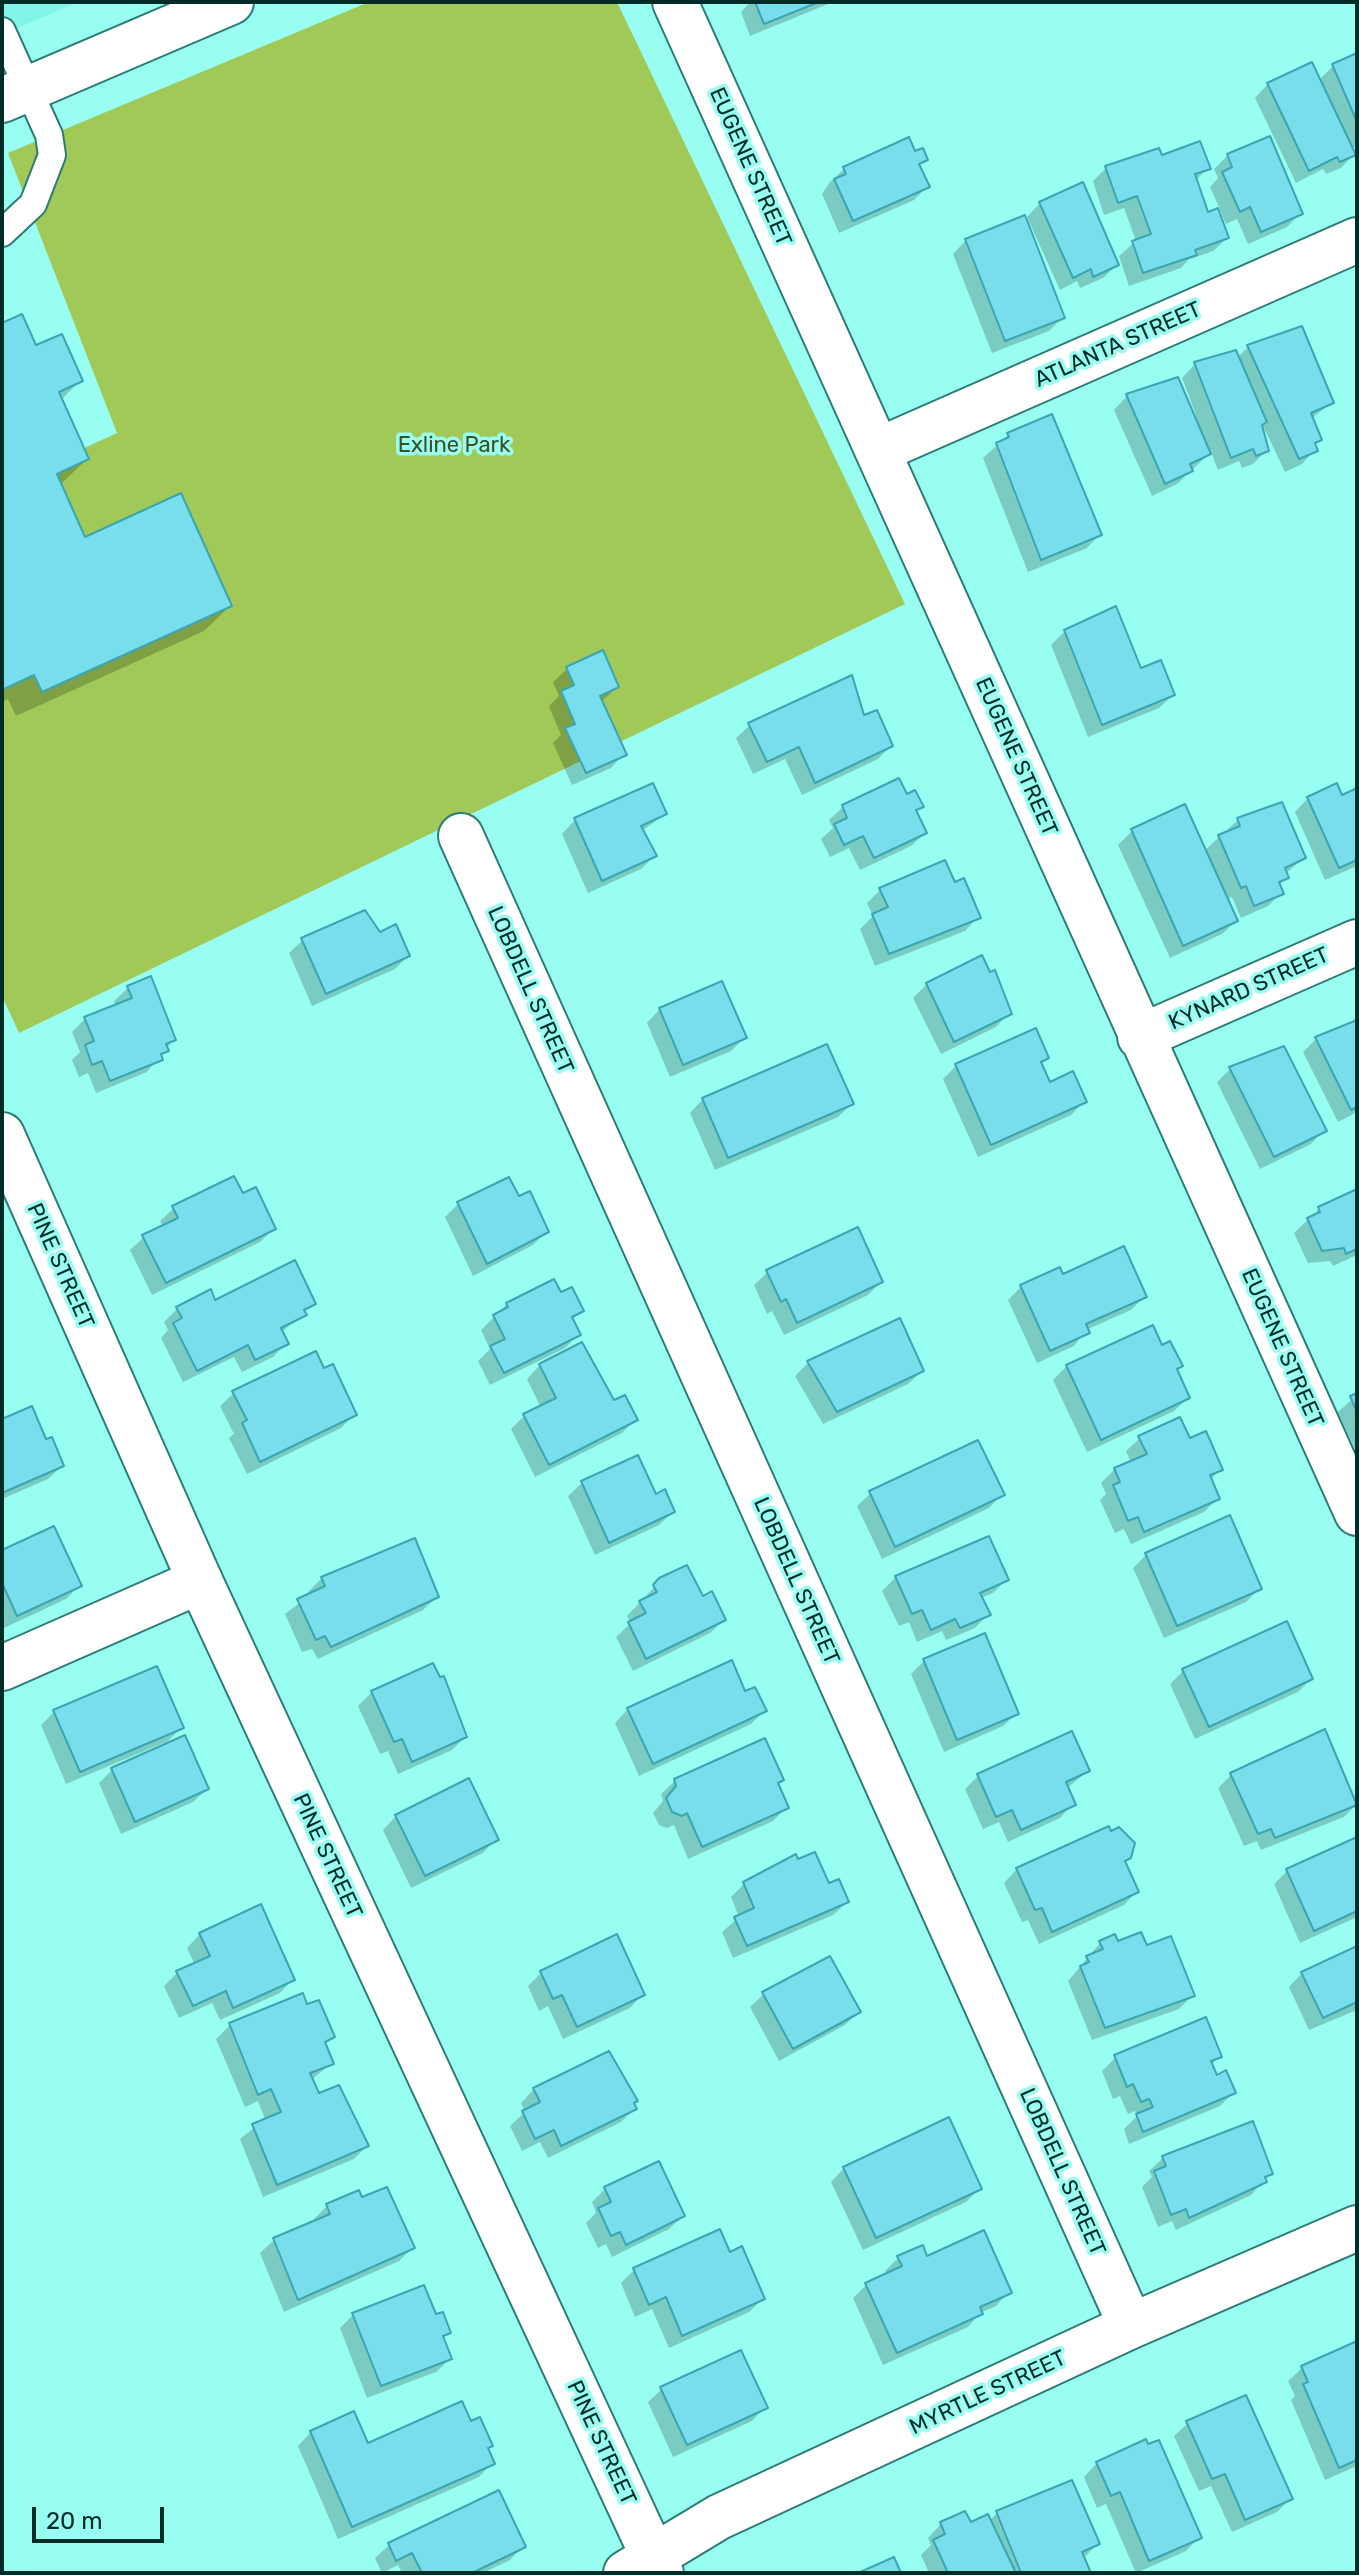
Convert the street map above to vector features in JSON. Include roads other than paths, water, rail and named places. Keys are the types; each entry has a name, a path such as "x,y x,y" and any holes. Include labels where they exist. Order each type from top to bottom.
{"street":[{"path":"16,94 231,2"},
{"name":"EUGENE STREET","path":"675,2 1357,1513"},
{"name":"ATLANTA STREET","path":"879,450 1357,240"},
{"name":"LOBDELL STREET","path":"461,836 1131,2326"},
{"name":"KYNARD STREET","path":"1140,1037 1357,942"},
{"name":"PINE STREET","path":"2,1135 200,1581 463,2152 647,2567"},
{"path":"2,1668 200,1581"},
{"name":"MYRTLE STREET","path":"647,2567 719,2517 1131,2326 1357,2228"}],"lane":[{"path":"2,31 16,94 49,135 52,155 33,204 2,233"}],"park label":[{"name":"Exline Park","path":"454,446"}]}
